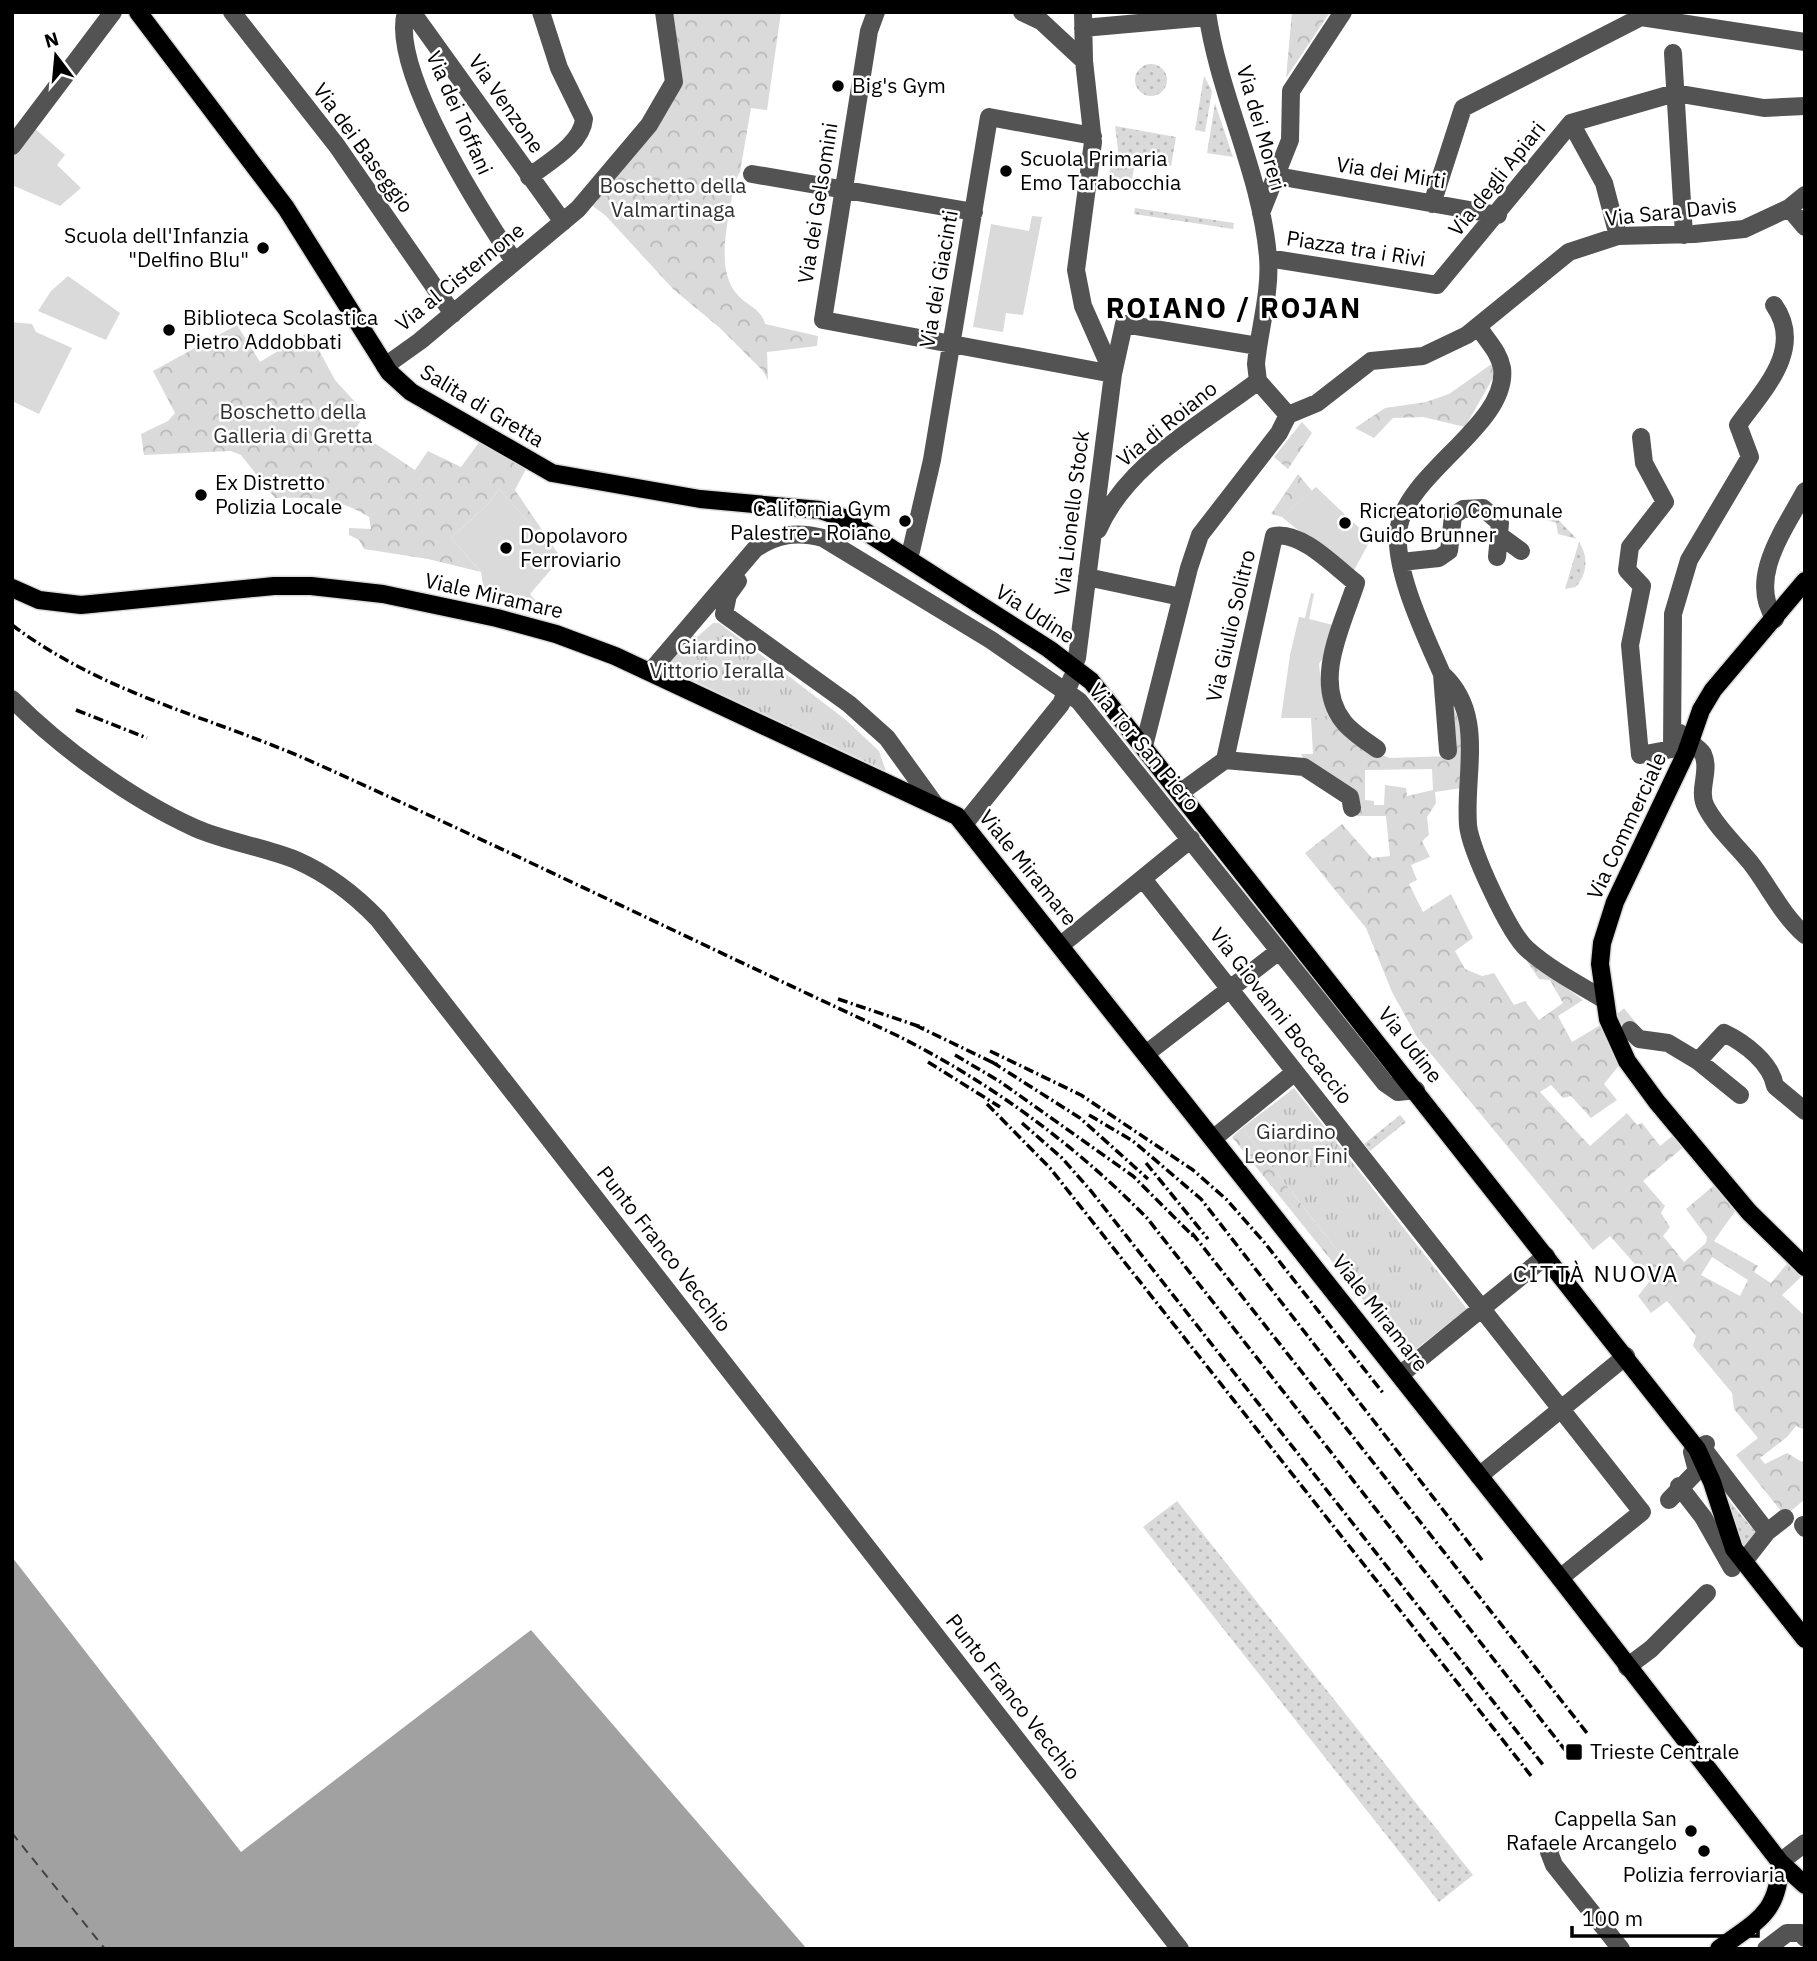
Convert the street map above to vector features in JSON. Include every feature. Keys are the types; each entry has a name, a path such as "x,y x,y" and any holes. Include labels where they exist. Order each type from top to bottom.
{"main road":[{"name":"Salita di Gretta","path":"138,12 297,225 385,366 411,392 552,472 699,499 820,510 844,518 904,552"},
{"name":"Via Udine","path":"904,552 1068,662 1107,698 1697,1449 1712,1482 1734,1549 1805,1639"},
{"name":"Via Commerciale","path":"1805,581 1713,690 1701,710 1689,743 1677,755 1624,880 1607,923 1600,964 1609,1010 1627,1060 1657,1102 1749,1212 1805,1267"},
{"name":"Viale Miramare","path":"12,588 39,600 80,605 274,586 344,588 531,626 575,640 650,672 934,803 965,823 1560,1578 1780,1862 1805,1885"},
{"path":"1719,1949 1769,1908 1778,1887 1780,1862"}],"street":[{"path":"12,146 113,12"},
{"name":"Via dei Baseggio","path":"232,12 337,146 453,314"},
{"name":"Via dei Toffani","path":"406,12 404,42 425,102 451,161 514,261"},
{"name":"Via Venzone","path":"412,12 563,222"},
{"path":"529,177 577,138 584,119 559,68 541,12"},
{"name":"Via al Cisternone","path":"385,366 453,314 563,222 631,148 674,82 664,12"},
{"name":"Via dei Gelsomini","path":"876,12 869,31 822,320 952,344"},
{"path":"1022,12 1041,21 1084,61"},
{"path":"1261,213 1290,140 1291,91 1343,12"},
{"path":"1114,374 1083,306 1076,270 1093,136 1084,61 1083,20 1207,15"},
{"name":"Via dei Moreri","path":"1207,15 1233,120 1261,213 1268,258"},
{"path":"1432,204 1463,108 1641,17 1805,42"},
{"path":"1673,53 1684,235"},
{"name":"Via degli Apiari","path":"1437,285 1498,215 1571,123 1675,93 1764,108 1805,106"},
{"name":"Via dei Giacinti","path":"904,552 952,344 989,117 1093,136"},
{"path":"1571,123 1604,183 1618,236"},
{"path":"752,174 974,212"},
{"name":"Via dei Mirti","path":"1277,176 1498,215"},
{"name":"Via Sara Davis","path":"1288,415 1317,403 1371,361 1423,356 1467,335 1569,252 1618,236 1684,235 1744,229 1789,208 1805,195"},
{"path":"1789,208 1805,227"},
{"name":"Piazza tra i Rivi","path":"1258,381 1258,346 1268,258 1437,285"},
{"path":"1641,437 1644,463 1665,502 1630,547 1627,555 1627,570 1642,586 1630,645 1640,755 1677,755 1671,628 1689,560 1750,457 1738,425 1783,361 1785,332 1782,316 1774,305"},
{"name":"Via Lionello Stock","path":"1077,659 1114,374 1124,324 1258,346"},
{"path":"1448,751 1442,674 1401,562 1399,525 1406,507 1420,485 1483,417 1499,389 1502,377 1498,355 1478,326"},
{"path":"952,344 1114,374"},
{"path":"1144,746 1181,597 1200,535 1279,433 1288,415 1258,381"},
{"name":"Via di Roiano","path":"1091,546 1111,504 1137,474 1258,381"},
{"path":"1775,619 1766,607 1765,573 1805,491"},
{"path":"1401,562 1439,558 1449,551 1453,516 1464,509 1483,508 1500,523 1496,557"},
{"name":"Via Tor San Piero","path":"650,672 750,555 772,539 792,534 822,538 900,576 991,640 1070,685 1389,1086 1405,1093 1416,1090"},
{"name":"Via Giulio Solitro","path":"1224,760 1274,536 1283,535 1306,545 1356,583 1328,678 1338,714 1377,749"},
{"path":"1499,535 1521,551"},
{"name":"Viale Miramare","path":"750,555 748,566 728,595 724,614 817,681 877,730 908,764 934,803"},
{"path":"1087,577 1181,597"},
{"path":"1678,604 1682,687 1678,727 1681,738 1702,753 1706,764 1703,793 1705,806 1751,863 1785,914 1805,935"},
{"path":"1442,674 1454,685 1468,718 1471,759 1468,824 1472,845 1489,881 1526,948 1609,1010"},
{"path":"965,823 1061,704 1070,685"},
{"name":"Punto Franco Vecchio","path":"12,699 34,721 80,757 153,804 195,827 296,860 341,885 378,919 1180,1949"},
{"path":"1181,792 1224,760 1304,767 1350,797 1352,808"},
{"path":"1061,945 1191,839"},
{"name":"Via Giovanni Boccaccio","path":"1143,879 1642,1512 1560,1578"},
{"path":"1147,1053 1279,951"},
{"path":"1630,1030 1639,1039 1679,1047 1740,1095"},
{"path":"1698,1061 1724,1033 1758,1058 1773,1075 1775,1086 1805,1111"},
{"path":"1214,1138 1296,1072"},
{"path":"1400,1375 1546,1256"},
{"path":"1479,1476 1626,1356"},
{"path":"1767,1532 1702,1447 1699,1448 1697,1471 1674,1493 1736,1564 1767,1532 1785,1518"},
{"path":"1628,1667 1650,1649 1706,1592"},
{"path":"1780,1862 1805,1843"},
{"path":"1552,1848 1549,1852 1555,1865 1621,1949"},
{"path":"1768,1943 1794,1930 1801,1949"}],"green space":[{"name":"Boschetto della Valmartinaga","path":"671,12 781,12 767,110 751,108 740,172 734,183 725,240 726,269 729,282 736,293 757,311 765,324 818,336 817,346 767,352 768,380 763,371 720,328 673,289 606,216 589,203 677,91"},
{"path":"1292,12 1330,12 1286,78"},
{"path":"1151,64 1162,69 1167,80 1162,91 1151,96 1140,91 1135,80 1140,69"},
{"path":"1204,76 1212,91 1205,132 1195,130"},
{"path":"1215,103 1233,157 1207,153"},
{"path":"1115,126 1176,137 1171,166 1119,157"},
{"path":"33,127 65,155 57,165 81,188 60,206 12,185 12,154"},
{"path":"1111,164 1134,168 1130,190 1107,186"},
{"path":"1135,208 1234,223 1233,229 1134,214"},
{"path":"1032,216 1042,217 1023,315 1006,313 1003,332 973,327 991,224 1029,231"},
{"path":"68,276 120,313 106,340 38,311 51,291"},
{"path":"12,322 32,324 36,332 72,348 39,414 12,401"},
{"name":"Boschetto della Galleria di Gretta","path":"237,325 260,362 309,332 335,380 365,413 355,430 415,470 428,451 461,467 480,441 526,469 515,490 561,558 499,489 488,504 451,538 481,572 428,559 364,549 359,540 349,535 349,528 371,529 369,517 335,502 275,498 241,455 231,451 144,455 141,434 168,421 175,413 153,371"},
{"path":"1493,363 1494,376 1465,427 1423,417 1393,418 1374,438 1355,428 1385,408 1426,402 1449,394"},
{"path":"1302,422 1312,433 1288,469 1274,457"},
{"path":"1298,474 1312,491 1282,517 1271,514"},
{"path":"1316,487 1371,539 1352,574 1282,517"},
{"name":"Dopolavoro Ferroviario","path":"499,489 561,558 530,594 541,607 539,613 532,611 533,605 527,599 484,592 481,572 451,538 488,504"},
{"path":"1543,504 1577,539 1558,534 1556,523 1539,518"},
{"path":"1579,542 1585,559 1584,571 1576,587 1565,589"},
{"path":"1311,593 1314,594 1309,619 1333,625 1327,652 1319,664 1322,691 1330,714 1321,718 1281,718 1290,655 1299,617 1305,618"},
{"name":"Giardino Vittorio Ieralla","path":"713,623 719,623 846,720 879,751 886,771 666,668 692,634 697,637"},
{"path":"1447,691 1462,738 1461,788 1435,792 1436,803 1427,817 1429,835 1422,841 1430,857 1411,865 1417,880 1409,884 1423,912 1451,894 1473,938 1455,951 1465,969 1482,976 1494,973 1514,1005 1525,1001 1539,1020 1563,1003 1550,980 1539,979 1524,957 1583,1000 1558,1016 1572,1042 1602,1024 1621,1063 1604,1084 1617,1100 1591,1118 1571,1096 1563,1098 1551,1085 1540,1092 1590,1146 1627,1113 1637,1125 1642,1123 1660,1146 1676,1133 1686,1145 1643,1181 1665,1206 1661,1213 1670,1227 1663,1236 1684,1262 1706,1243 1707,1237 1686,1209 1718,1182 1738,1207 1714,1241 1758,1266 1754,1272 1771,1283 1787,1264 1801,1277 1782,1295 1805,1316 1805,1430 1796,1426 1787,1437 1760,1458 1765,1464 1787,1453 1802,1462 1805,1458 1805,1499 1785,1516 1736,1455 1758,1438 1734,1409 1732,1393 1693,1346 1696,1336 1667,1301 1651,1313 1638,1296 1650,1281 1610,1236 1593,1250 1417,1037 1392,992 1366,928 1305,853 1342,824 1372,858 1390,856 1386,816 1357,816 1353,795 1306,764 1301,754 1313,754 1311,718 1330,714 1374,752 1390,758 1451,756","holes":["1432,769 1433,790 1407,796 1406,788 1385,785 1384,805 1374,805 1374,801 1365,800 1365,770","1712,1257 1748,1280 1740,1296 1701,1275"]},
{"name":"Giardino Leonor Fini","path":"1294,1088 1467,1309 1415,1350 1242,1128"},
{"path":"1400,1115 1406,1122 1370,1151 1364,1144"},
{"path":"1242,1128 1415,1350 1408,1356 1232,1137"},
{"path":"1720,1490 1758,1535 1742,1548"},
{"path":"1177,1501 1473,1875 1439,1902 1143,1527"}],"shaded area":[{"path":"12,1557 241,1852 531,1630 807,1949 12,1949"}],"ferry route":[{"path":"12,1833 105,1949"}],"tunnel":[{"path":"1617,1014 1630,1030"}],"railway":[{"path":"12,625 85,670 160,703 315,763 896,1035 965,1073 1029,1116 1090,1165 1147,1218 1565,1750"},
{"path":"76,710 147,738"},
{"path":"838,999 924,1028"},
{"path":"915,1025 1000,1066"},
{"path":"990,1051 1081,1095 1193,1170 1227,1200 1264,1242 1383,1393"},
{"path":"955,1055 999,1081 1133,1176 1196,1239"},
{"path":"928,1062 1000,1107"},
{"path":"992,1062 1080,1118 1148,1179"},
{"path":"987,1104 1050,1168 1532,1777"},
{"path":"1089,1115 1133,1141 1201,1199 1482,1560"},
{"path":"1022,1123 1062,1158 1091,1191 1544,1766"},
{"path":"1146,1163 1208,1239"},
{"path":"1192,1233 1587,1733"}],"place":[{"name":"Big's Gym","path":"838,86"},
{"name":"Scuola Primaria Emo Tarabocchia","path":"1006,171"},
{"name":"Scuola dell'Infanzia \"Delfino Blu\"","path":"263,248"},
{"name":"Biblioteca Scolastica Pietro Addobbati","path":"169,330"},
{"name":"Ex Distretto Polizia Locale","path":"201,495"},
{"name":"California Gym Palestre - Roiano","path":"905,521"},
{"name":"Ricreatorio Comunale Guido Brunner","path":"1345,523"},
{"name":"Dopolavoro Ferroviario","path":"506,548"},
{"name":"Trieste Centrale","path":"1574,1752"},
{"name":"Cappella San Rafaele Arcangelo","path":"1691,1831"},
{"name":"Polizia ferroviaria","path":"1704,1851"}],"district":[{"name":"ROIANO / ROJAN","path":"1234,308"},
{"name":"CITTÀ NUOVA","path":"1596,1274"}]}
